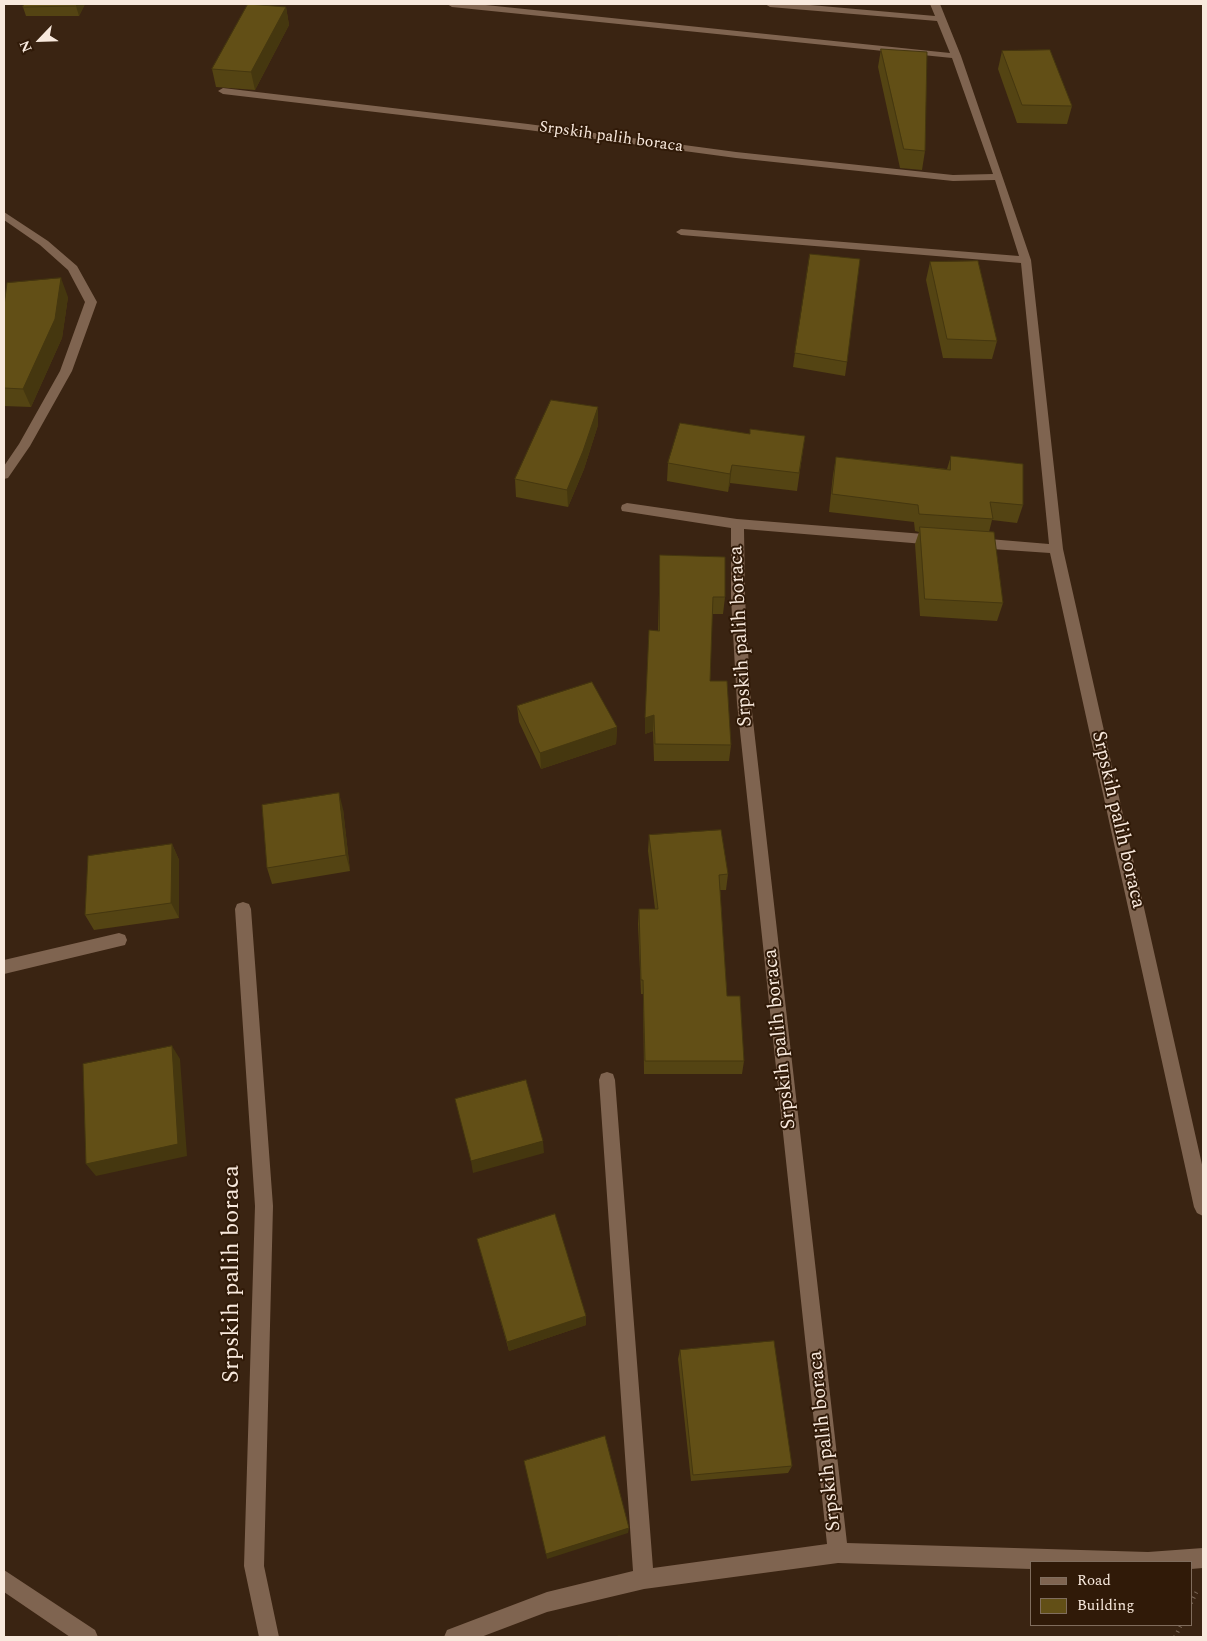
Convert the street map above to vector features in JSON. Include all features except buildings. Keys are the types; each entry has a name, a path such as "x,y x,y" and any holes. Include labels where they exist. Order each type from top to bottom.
{"street":[{"path":"452,4 956,56"},
{"path":"770,4 941,19"},
{"name":"Srpskih palih boraca","path":"935,4 956,56 1026,260 1056,550 1203,1207"},
{"name":"Srpskih palih boraca","path":"223,91 528,127 736,155 953,178 999,177"},
{"path":"4,215 44,243 73,268 91,302 66,371 24,446 4,475"},
{"path":"681,232 1026,260"},
{"name":"Srpskih palih boraca","path":"627,508 737,524 1056,550"},
{"name":"Srpskih palih boraca","path":"737,524 744,703 838,1553"},
{"name":"Srpskih palih boraca","path":"243,909 264,1206 254,1566 269,1637"},
{"path":"4,967 120,940"},
{"path":"606,1080 644,1579"},
{"name":"Srpskih palih boraca","path":"454,1637 547,1602 644,1579 838,1553 1114,1561"},
{"name":"Srpskih palih boraca","path":"1162,1561 1203,1558"},
{"path":"4,1580 88,1637"}]}
